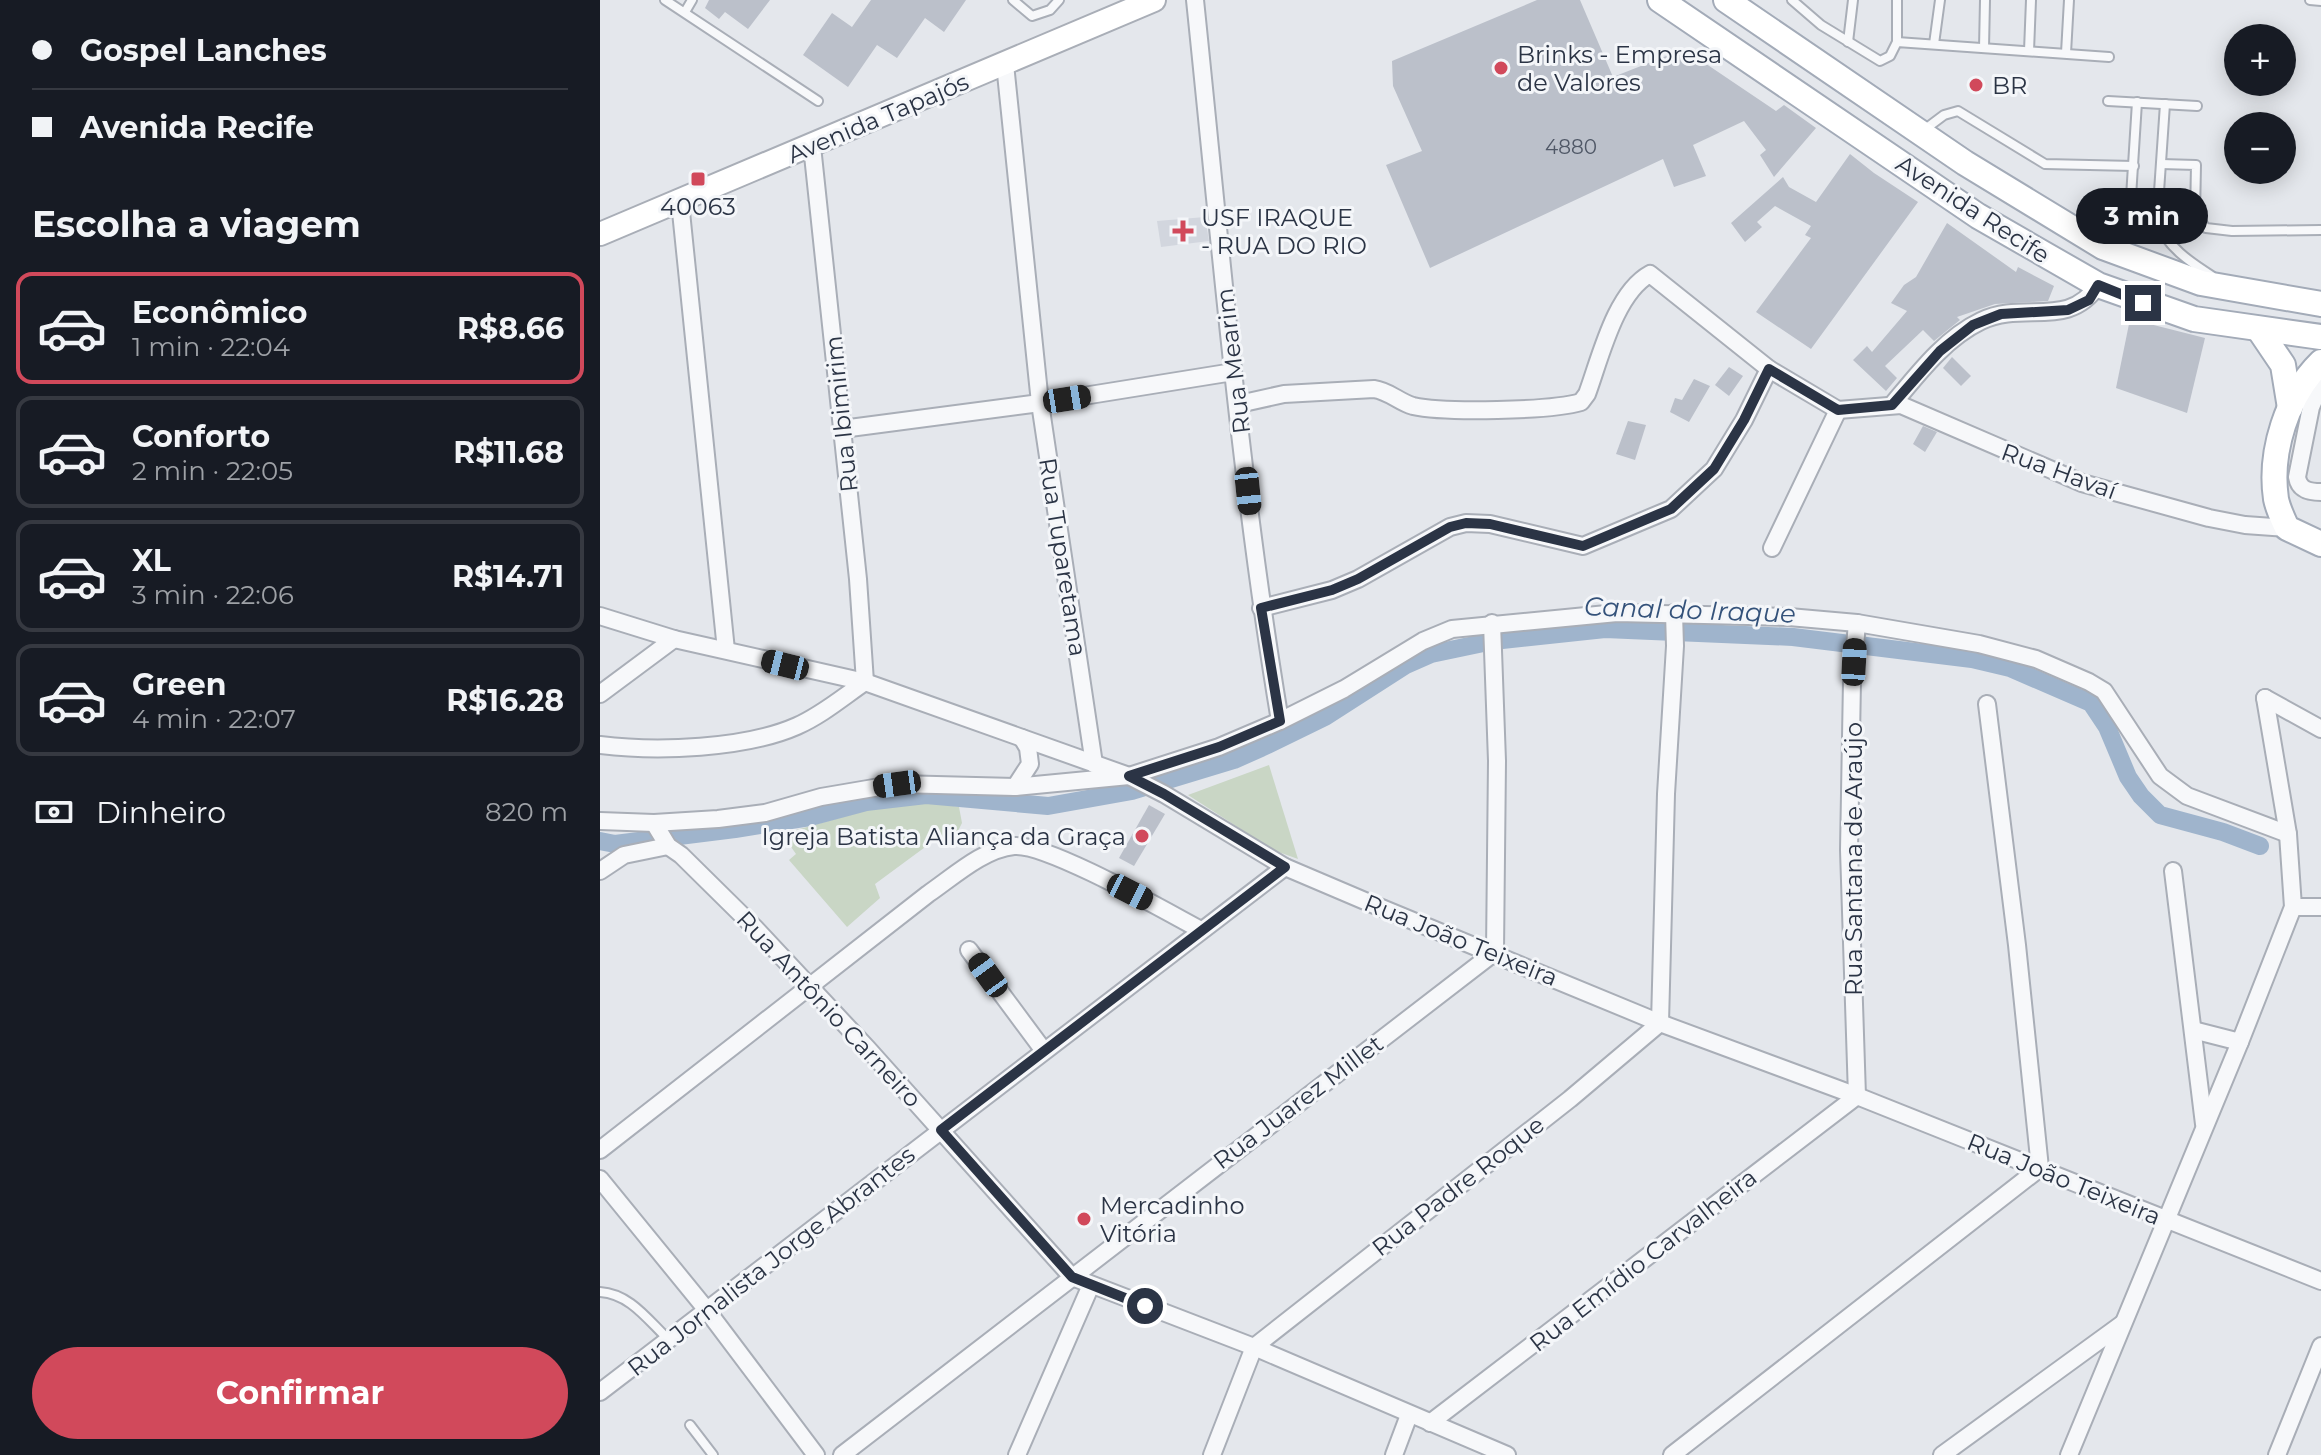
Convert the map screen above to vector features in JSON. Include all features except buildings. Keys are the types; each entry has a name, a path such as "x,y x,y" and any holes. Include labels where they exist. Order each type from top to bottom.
{"main road":[{"name":"Avenida Tapajós","path":"600,234 1154,0"},
{"name":"Avenida Recife","path":"1660,0 1978,216 2098,285 2194,319 2260,331 2321,337"},
{"name":"Avenida Recife","path":"1737,4 1920,133 2103,247 2155,268 2237,291 2321,304"},
{"path":"2260,331 2283,365 2290,408"},
{"path":"2321,362 2300,386 2290,408 2279,439 2275,471 2278,505 2287,528 2321,544"}],"street":[{"name":"Rua Mearim","path":"1195,0 1233,372 1261,608 1280,721"},
{"name":"Rua Tuparetama","path":"1005,64 1040,403 1094,764"},
{"name":"Rua Ibimirim","path":"812,146 858,579 865,682"},
{"path":"680,202 726,650"},
{"path":"1239,404 1284,394 1374,389 1384,390 1409,405 1443,410 1581,402 1587,394 1607,335 1626,298 1646,275 1654,276 1769,369 1838,410 1772,548"},
{"path":"1892,405 1940,351 1973,325 2001,314 2068,310 2089,300 2098,285"},
{"path":"1261,608 1332,590 1358,579 1450,527 1466,523 1525,531 1574,546 1591,544 1671,509 1701,483 1727,450 1769,369"},
{"path":"842,429 1040,403 1233,372"},
{"path":"2321,384 2311,407 2297,477 2298,483 2308,491 2321,492"},
{"name":"Rua Havaí","path":"1838,410 1892,405 1910,408 2082,483 2209,518 2287,528"},
{"path":"600,821 654,823 765,813 821,797 897,784 1015,787 1129,776 1219,747 1280,721 1344,689 1423,641 1452,629 1617,613 1856,629 1979,644 2036,659 2089,682 2114,703 2149,761 2174,787 2187,796 2288,834"},
{"name":"Rua João Teixeira","path":"600,616 674,639 865,682 1129,776 1285,867 1660,1023 1857,1096 2321,1281"},
{"path":"1660,1023 1674,619"},
{"path":"1492,627 1497,761 1495,952"},
{"name":"Rua Santana de Araújo","path":"1856,629 1849,850 1857,1096"},
{"path":"600,694 674,639"},
{"path":"600,745 709,746 753,741 800,725 865,682"},
{"path":"2069,1455 2293,907 2288,834 2265,698 2321,729"},
{"path":"1672,1455 2040,1168 2017,945 1987,704"},
{"path":"1015,787 1030,764 1028,748 1022,738"},
{"name":"Rua Antônio Carneiro","path":"654,823 674,851 755,928 1072,1277 1254,1347 1507,1455"},
{"path":"600,1150 928,894 978,860 1014,846 1031,847 1088,872 1201,930"},
{"path":"600,871 624,855 674,851"},
{"name":"Rua Jornalista Jorge Abrantes","path":"600,1392 1285,867"},
{"path":"2173,871 2204,1124"},
{"path":"2293,907 2321,907"},
{"path":"969,950 1044,1051"},
{"name":"Rua Juarez Millet","path":"842,1455 1495,952"},
{"name":"Rua Padre Roque","path":"1254,1347 1570,1099 1660,1023"},
{"path":"2193,1030 2240,1042"},
{"name":"Rua Emídio Carvalheira","path":"1430,1423 1857,1096"},
{"path":"600,1179 706,1309 816,1455"},
{"path":"1017,1455 1091,1285"},
{"path":"1942,1455 2124,1323"},
{"path":"2277,1455 2321,1346"},
{"path":"1212,1455 1254,1347"},
{"path":"1394,1455 1409,1415"}],"lane":[{"path":"665,0 818,101"},
{"path":"685,12 692,0"},
{"path":"1013,0 1032,16 1050,10 1059,0"},
{"path":"1792,0 1848,42 1880,61 1890,56 1897,42 1897,0"},
{"path":"1848,42 1853,0"},
{"path":"1934,44 1940,0"},
{"path":"1984,48 1985,0"},
{"path":"2029,51 2031,0"},
{"path":"2066,53 2069,0"},
{"path":"2310,0 2321,1"},
{"path":"1897,42 2109,57"},
{"path":"2108,101 2197,106"},
{"path":"2065,225 2102,234 2120,226 2130,213 2137,102"},
{"path":"2165,104 2157,221 2165,238 2193,264 2237,291"},
{"path":"1920,133 1944,115 1958,111 2045,164 2134,166"},
{"path":"2161,164 2196,165 2195,215 2201,225 2211,230 2321,230"},
{"path":"600,1292 615,1293 632,1303 668,1339"},
{"path":"690,1425 713,1455"}],"shaded area":[{"name":"USF IRAQUE - RUA DO RIO","path":"1205,217 1209,241 1161,247 1157,221"}],"green space":[{"path":"1269,765 1298,859 1273,850 1188,795"},
{"path":"924,801 959,807 962,823 952,843 932,842 875,884 880,898 847,927 789,860 796,854 782,834 878,807"}],"waterway":[{"name":"Canal do Iraque","path":"600,841 615,844 735,829 810,817 866,802 926,795 1048,806 1132,791 1234,760 1261,748 1325,717 1406,665 1431,654 1493,641 1605,629 1793,637 1972,659 2010,668 2091,703 2107,727 2128,777 2160,815 2223,832 2260,846"}],"place":[{"name":"Brinks - Empresa de Valores","path":"1501,68"},
{"name":"BR","path":"1976,85"},
{"name":"40063","path":"698,179"},
{"name":"USF IRAQUE - RUA DO RIO","path":"1183,231"},
{"name":"Igreja Batista Aliança da Graça","path":"1142,836"},
{"name":"Mercadinho Vitória","path":"1084,1219"}],"route":[{"path":"1145,1306 1072,1277 941,1130 1285,867 1129,776 1219,747 1280,721 1261,608 1332,590 1358,579 1450,527 1466,523 1490,524 1583,546 1671,509 1714,469 1744,420 1769,369 1838,410 1892,405 1940,351 1985,319 2001,314 2078,307 2089,300 2098,285 2143,303"}]}
